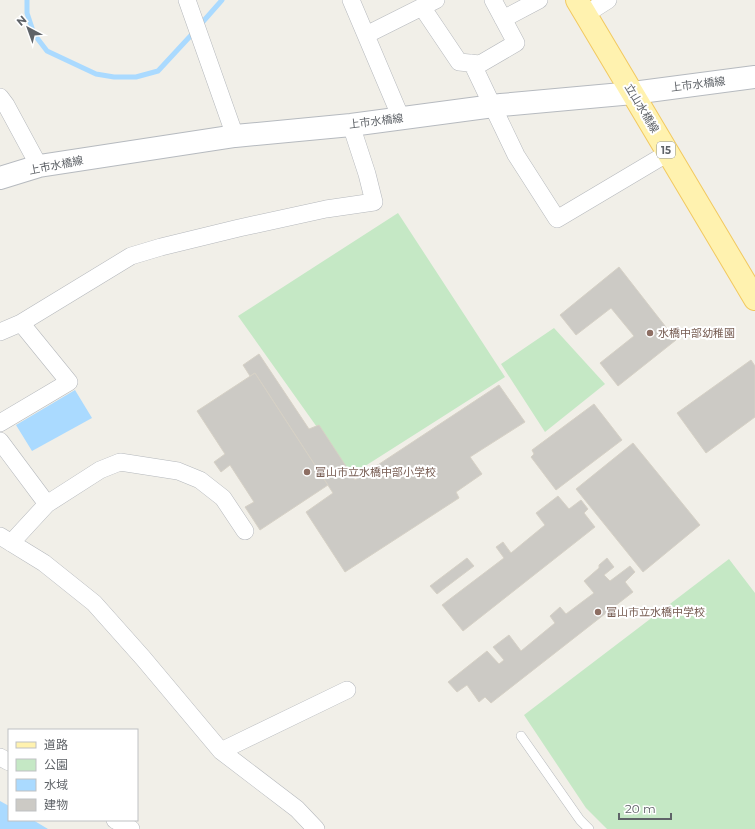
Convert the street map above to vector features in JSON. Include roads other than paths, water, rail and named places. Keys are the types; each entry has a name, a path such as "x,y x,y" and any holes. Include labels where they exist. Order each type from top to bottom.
{"main road":[{"name":"立山水橋線","path":"582,7 755,299"},
{"name":"上市水橋線","path":"0,178 39,166 235,136 352,125 492,106 633,93 755,78"}],"street":[{"path":"187,0 235,136"},
{"path":"351,0 400,118"},
{"path":"366,35 429,3 459,62 480,64 516,43 493,0"},
{"path":"503,19 539,0"},
{"path":"582,7 608,0"},
{"path":"472,63 516,155 557,219 668,153"},
{"path":"0,97 6,105 39,166"},
{"path":"0,332 21,323 131,256 239,228 326,210 374,202 352,125"},
{"path":"0,424 68,382 21,323"},
{"path":"0,441 47,504"},
{"path":"245,531 223,498 200,480 178,471 120,462 100,470 47,504 6,540 44,563 94,603 143,658 221,751 297,810 316,829"},
{"path":"221,751 347,690"},
{"path":"117,821 131,829"}],"lane":[{"path":"521,736 580,820 589,829"}],"water":[{"path":"75,390 92,418 32,451 16,425"},
{"path":"0,801 8,805 8,821 35,821 48,829 0,829"}],"waterway":[{"path":"27,0 27,13 34,34 47,51 96,74 114,77 136,77 158,71 195,31"},
{"path":"200,25 222,0"}],"place":[{"name":"水橋中部幼稚園","path":"650,333"},
{"name":"富山市立水橋中部小学校","path":"307,472"},
{"name":"富山市立水橋中学校","path":"598,612"}]}
